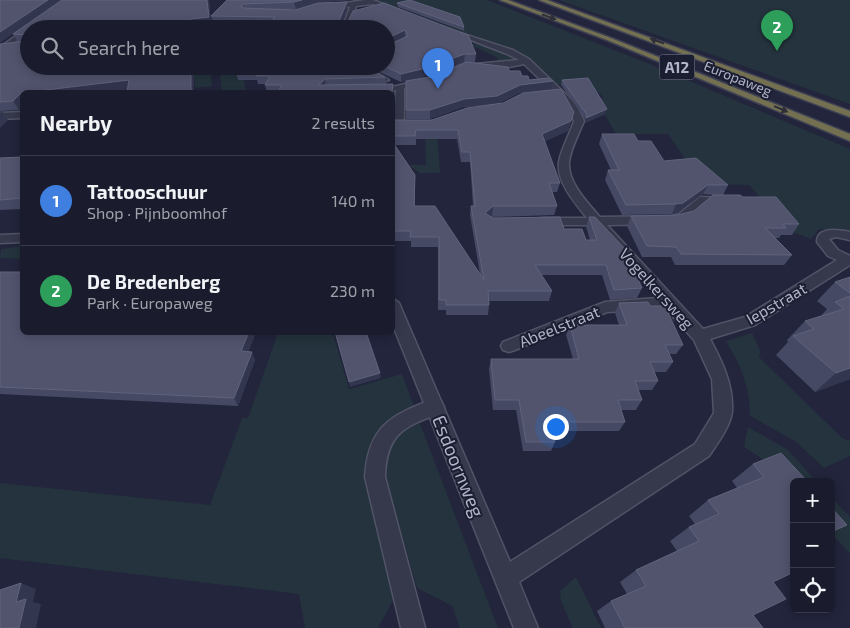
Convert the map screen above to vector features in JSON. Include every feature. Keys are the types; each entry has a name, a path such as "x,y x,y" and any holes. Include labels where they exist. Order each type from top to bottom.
{"highway":[{"name":"Europaweg","path":"503,0 609,39 850,138"},
{"name":"Europaweg","path":"542,0 850,114"}],"street":[{"path":"318,6 354,5 371,1 410,15"},
{"path":"348,20 354,5"},
{"name":"Vogelkersweg","path":"437,25 510,52 526,60 554,94 573,106 579,121 564,162 565,174 578,199 700,336 711,356 720,379 723,413 713,434 702,450 505,578"},
{"path":"3,46 20,35"},
{"path":"3,46 20,46"},
{"path":"465,66 509,65 526,60"},
{"path":"374,75 400,86"},
{"path":"376,90 433,78"},
{"path":"399,124 400,86"},
{"path":"0,116 20,115"},
{"path":"528,222 672,220 683,217 704,200 737,200"},
{"name":"Iepstraat","path":"849,261 833,253 823,242 823,237 828,234 850,236"},
{"path":"0,239 20,238"},
{"name":"Iepstraat","path":"700,336 750,321 849,261"},
{"name":"Abeelstraat","path":"509,346 605,307 669,303"},
{"name":"Esdoornweg","path":"395,310 526,628"},
{"path":"413,628 375,477 375,460 380,447 396,423 405,417 435,407"}],"shaded area":[{"path":"376,0 487,0 647,63 850,149 850,231 819,229 811,239 790,231 749,185 702,184 668,134 616,134 601,108 575,101 604,98 587,82 558,85 525,56 418,15 428,12 406,4 395,7"},
{"path":"559,0 850,0 850,104"},
{"path":"477,43 507,55 502,56 510,56 513,60 498,62 498,58 469,44"},
{"path":"194,75 211,75 212,86 195,88"},
{"path":"220,75 243,75 246,90 222,90"},
{"path":"425,132 437,132 440,173 420,173 408,165 426,165"},
{"path":"20,246 20,259 0,258 1,249"},
{"path":"752,333 760,350 759,357 842,438 850,441 850,456 824,468 795,441 750,416 750,405 744,377 726,341"},
{"path":"277,335 334,335 349,389 402,374 414,406 402,411 384,425 372,443 367,466 366,478 396,595 378,628 305,628 299,594 0,558 0,483 210,505 242,418 248,418"},
{"path":"419,421 498,628 460,628 452,606 417,588 384,472 387,451 397,436 408,424"},
{"path":"748,427 788,450 813,478 790,478 790,488 764,460 744,447"},
{"path":"835,501 850,517 850,554 835,537"},
{"path":"576,577 601,628 573,628 561,601 560,591"}],"building":[{"path":"0,0 48,0 0,32"},
{"path":"62,0 207,0 209,17 191,20 33,20"},
{"path":"227,0 302,0 243,4 241,6 243,8 295,10 318,3 347,2 339,20 273,20 275,17 211,16"},
{"path":"410,0 460,17 464,27 397,3"},
{"path":"384,3 468,35 476,54 465,54 401,74 395,71 395,42 408,36 405,30 395,35 395,20 349,20 353,11"},
{"path":"20,29 20,35 13,34"},
{"path":"20,42 20,75 191,75 191,90 127,90 129,80 46,90 20,90 20,94 13,101 0,102 0,44"},
{"path":"467,62 508,67 509,71 520,71 522,76 528,76 529,80 549,78 553,81 520,85 497,96 464,99 430,110 406,110 406,81 429,77"},
{"path":"381,75 385,77 325,79 319,85 393,84 392,90 279,90 282,85 265,85 270,76 256,76"},
{"path":"588,78 607,109 586,118 587,115 562,80"},
{"path":"561,89 574,112 571,121 542,134 560,183 549,183 557,206 493,206 485,213 493,218 560,217 564,229 582,229 586,240 597,240 589,217 595,217 625,249 642,288 614,290 606,265 535,265 552,291 488,291 489,305 446,305 446,300 439,300 439,237 410,237 411,231 395,231 395,145 415,175 414,206 435,206 484,280 471,206 475,206 470,152 462,152 458,130 416,130 415,136 395,136 395,120 432,120 467,108 503,103 523,93"},
{"path":"602,134 634,134 638,141 651,141 664,161 696,158 728,185 708,185 683,203 626,205 608,170 619,170"},
{"path":"20,157 20,198 0,200 0,158"},
{"path":"713,195 776,197 799,224 783,224 786,228 765,228 792,255 681,254 676,247 647,246 631,216 678,215 694,211"},
{"path":"0,272 20,272 20,335 248,335 241,351 252,352 234,398 0,387"},
{"path":"850,277 850,293 835,282"},
{"path":"850,296 850,368 836,373 793,336 814,329 805,321 844,309 835,302"},
{"path":"648,302 650,306 665,306 683,345 665,345 673,362 650,362 658,381 635,381 642,400 618,400 625,422 551,422 555,442 526,442 519,400 495,400 491,359 579,359 570,325 627,325 619,303"},
{"path":"336,335 367,335 380,373 349,382"},
{"path":"781,453 804,478 790,478 790,574 773,582 786,599 753,615 763,628 625,628 611,601 646,586 636,570 699,541 689,527 719,514 708,500 764,477 753,464"},
{"path":"835,512 847,525 835,530"},
{"path":"21,583 16,602 26,599 19,628 0,628 0,590"}],"place":[{"name":"De Bredenberg","path":"777,51"},
{"name":"Tattooschuur","path":"438,89"}]}
